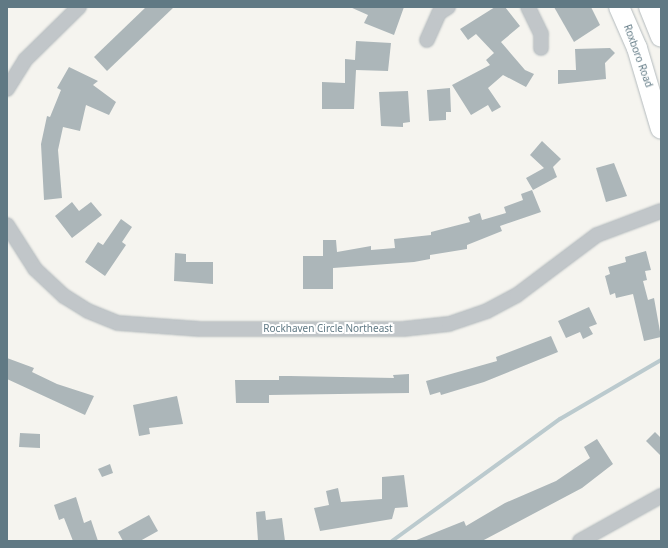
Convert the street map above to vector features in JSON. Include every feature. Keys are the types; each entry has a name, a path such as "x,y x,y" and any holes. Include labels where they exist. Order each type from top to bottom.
{"main road":[{"name":"Roxboro Road","path":"619,7 637,48 661,128"},
{"path":"649,7 661,37"}],"street":[{"path":"7,89 25,60 79,7"},
{"path":"427,40 439,13 448,7"},
{"path":"528,7 541,34 541,48"},
{"name":"Rockhaven Circle Northeast","path":"7,224 35,269 64,296 88,311 118,323 200,329 403,329 449,324 487,311 517,295 597,235 661,211"},
{"path":"580,541 661,496"}],"building":[{"path":"146,7 174,7 107,71 94,57"},
{"path":"350,7 404,7 394,35 364,23 368,15"},
{"path":"495,7 505,7 520,26 501,42 525,70 534,74 526,87 503,75 488,88 501,107 492,112 488,105 471,115 452,85 490,65 486,60 494,53 476,34 468,40 460,29"},
{"path":"554,7 591,7 600,25 574,42"},
{"path":"356,41 391,43 388,71 356,70 354,109 322,109 322,82 345,83 345,59 355,60"},
{"path":"610,48 615,53 605,63 606,79 558,84 558,70 576,70 575,49"},
{"path":"69,67 98,81 93,85 116,102 109,115 86,105 80,131 63,127 58,150 62,198 44,200 41,144 47,116 50,117 61,90 57,88"},
{"path":"450,88 451,112 446,112 446,120 429,121 427,90"},
{"path":"408,91 410,122 403,123 403,127 381,126 379,92"},
{"path":"542,141 561,159 553,167 557,177 533,190 526,178 544,168 530,155"},
{"path":"614,163 627,196 606,202 596,168"},
{"path":"532,190 541,212 500,226 502,231 467,245 467,249 430,255 430,259 414,262 333,268 333,289 303,289 303,256 323,256 323,240 336,240 337,252 371,246 371,250 395,248 394,239 431,235 431,232 470,222 468,217 480,213 482,220 506,213 504,207 523,200 521,194"},
{"path":"72,202 79,211 91,202 102,215 72,238 55,216"},
{"path":"121,219 132,227 122,242 126,245 105,276 85,262 98,242 103,245"},
{"path":"646,251 651,270 645,271 647,280 643,281 648,300 654,298 661,337 644,341 633,294 616,298 615,293 610,295 605,276 610,274 608,267 626,262 625,257"},
{"path":"175,253 186,254 186,262 213,262 213,284 174,281"},
{"path":"589,307 597,324 589,327 593,334 583,339 580,332 566,338 558,321"},
{"path":"551,336 558,352 484,382 441,395 440,392 430,395 426,381 497,361 496,357"},
{"path":"7,358 34,368 32,372 57,384 94,396 85,415 7,379"},
{"path":"409,374 409,393 269,395 269,403 236,403 235,380 279,380 279,376 394,378 393,375"},
{"path":"177,396 183,424 149,428 150,434 139,436 133,405"},
{"path":"655,432 661,438 661,456 646,441"},
{"path":"20,433 40,434 40,448 19,447"},
{"path":"597,439 613,464 582,488 482,541 414,541 464,521 466,526 505,503 556,481 590,458 584,447"},
{"path":"110,464 113,473 102,477 98,469"},
{"path":"404,475 408,507 395,508 392,519 320,531 314,508 329,505 326,491 338,488 341,502 382,499 382,477"},
{"path":"76,497 84,523 91,520 98,541 73,541 64,518 59,520 54,505"},
{"path":"265,511 266,520 282,518 285,541 258,541 256,512"},
{"path":"149,515 158,531 140,541 123,541 118,532"}],"waterway":[{"path":"392,541 560,419 661,360"}]}
